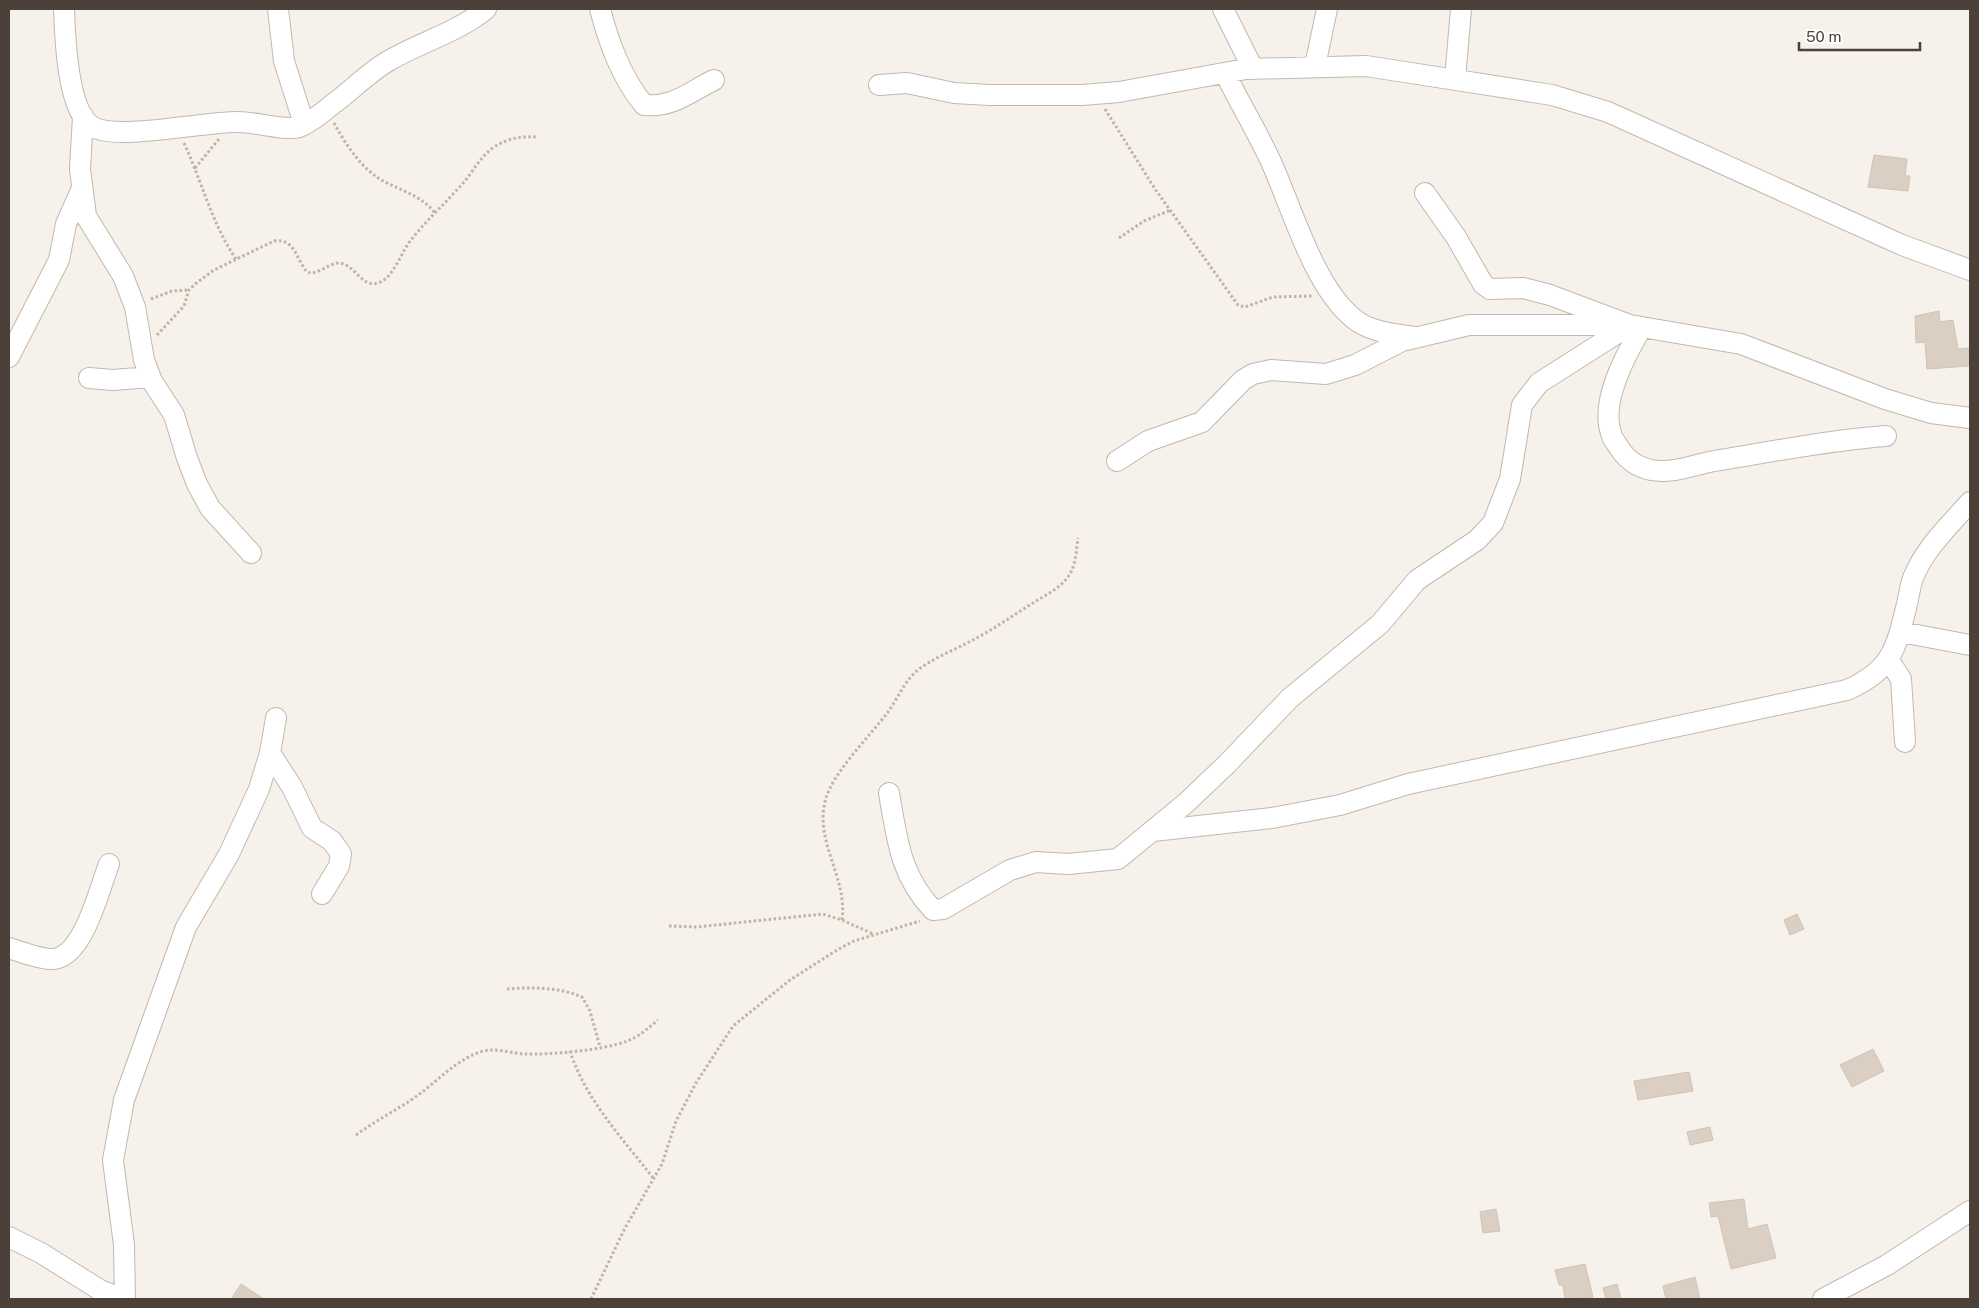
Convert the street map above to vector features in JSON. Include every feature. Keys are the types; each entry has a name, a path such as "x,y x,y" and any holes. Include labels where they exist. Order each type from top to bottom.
{"street":[{"path":"64,9 66,57 74,93 83,116 92,126 121,133 225,123 266,123 288,128 304,124 326,110 387,61 420,43 452,30 486,9"},
{"path":"278,9 284,61 304,124"},
{"path":"600,9 616,59 627,81 644,105 656,106 679,100 714,80"},
{"path":"1223,9 1253,69"},
{"path":"1315,66 1327,9"},
{"path":"1455,79 1461,9"},
{"path":"879,85 907,83 954,93 990,95 1095,94 1119,92 1253,69 1366,66 1552,94 1608,112 1902,245 1970,270"},
{"path":"1225,73 1271,163 1318,272 1344,310 1362,324 1390,333 1415,337"},
{"path":"83,116 80,168 86,216 123,276 132,302 141,348 150,377 174,415 186,458 210,508 251,553"},
{"path":"9,357 59,260 66,224 82,188"},
{"path":"1425,193 1456,237 1479,277 1490,289 1523,288 1550,294 1636,326"},
{"path":"1117,461 1148,441 1202,422 1243,380 1253,374 1271,370 1326,374 1355,365 1402,341 1469,324 1636,326 1741,344 1885,399 1931,413 1970,418"},
{"path":"1636,326 1615,383 1608,425 1611,435 1620,449 1635,465 1652,470 1677,470 1712,461 1842,440 1886,436"},
{"path":"889,793 900,854 910,880 933,910 944,909 1010,870 1036,862 1068,864 1118,859 1227,764 1290,698 1380,624 1417,580 1477,540 1494,523 1510,479 1522,405 1538,383 1636,326"},
{"path":"89,378 113,380 150,377"},
{"path":"1152,831 1272,818 1340,805 1408,784 1847,690 1864,683 1882,668 1895,649 1901,632 1913,579 1929,548 1970,502"},
{"path":"1901,632 1970,645"},
{"path":"1888,659 1901,679 1906,742"},
{"path":"9,1237 41,1252 100,1290 124,1299 124,1245 113,1160 124,1100 186,927 246,821 270,753 276,718"},
{"path":"270,753 292,787 312,828 332,841 341,854 339,866 322,894"},
{"path":"9,948 51,959 71,951 81,939 109,864"},
{"path":"1823,1299 1887,1265 1970,1211"}],"path":[{"path":"1095,94 1170,210 1238,305 1245,307 1273,297 1314,296 1331,290"},
{"path":"326,110 346,142 373,175 422,200 435,213"},
{"path":"195,168 217,143 225,123"},
{"path":"176,127 195,168 214,221 236,259"},
{"path":"141,348 165,328 184,306 189,290 214,270 274,240 283,239 290,243 307,272 311,274 336,263 341,263 348,266 364,281 372,284 379,283 390,272 409,242 464,181 480,160 493,148 514,138 538,137"},
{"path":"1118,238 1144,221 1170,210"},
{"path":"132,302 172,291 189,290"},
{"path":"842,920 843,896 828,853 822,820 826,797 854,753 900,695 910,676 934,659 1009,619 1055,589 1068,578 1074,565 1078,538"},
{"path":"591,1299 625,1228 662,1164 676,1121 696,1083 733,1026 808,968 854,940 912,924 937,910"},
{"path":"669,926 696,927 823,914 873,934"},
{"path":"507,989 530,987 560,990 582,997 590,1011 600,1047"},
{"path":"356,1135 413,1099 453,1066 480,1052 499,1050 523,1054 543,1054 600,1047 625,1042 658,1020"},
{"path":"570,1051 576,1070 587,1090 654,1179"}],"building":[{"path":"1874,155 1907,159 1905,176 1910,176 1908,191 1868,187"},
{"path":"1939,311 1940,322 1953,320 1958,349 1970,348 1970,366 1927,369 1925,342 1916,343 1915,316"},
{"path":"1797,914 1804,929 1790,935 1784,920"},
{"path":"1873,1049 1884,1071 1852,1087 1840,1065"},
{"path":"1689,1072 1693,1091 1638,1100 1634,1081"},
{"path":"1710,1127 1713,1140 1690,1145 1687,1132"},
{"path":"1744,1199 1748,1229 1767,1224 1776,1258 1731,1269 1718,1216 1711,1217 1709,1203"},
{"path":"1496,1209 1500,1231 1483,1233 1480,1212"},
{"path":"1585,1264 1593,1297 1565,1299 1563,1285 1559,1285 1555,1270"},
{"path":"1695,1277 1700,1299 1666,1299 1663,1286"},
{"path":"241,1284 264,1299 231,1299"},
{"path":"1617,1284 1621,1299 1606,1299 1603,1288"}]}
